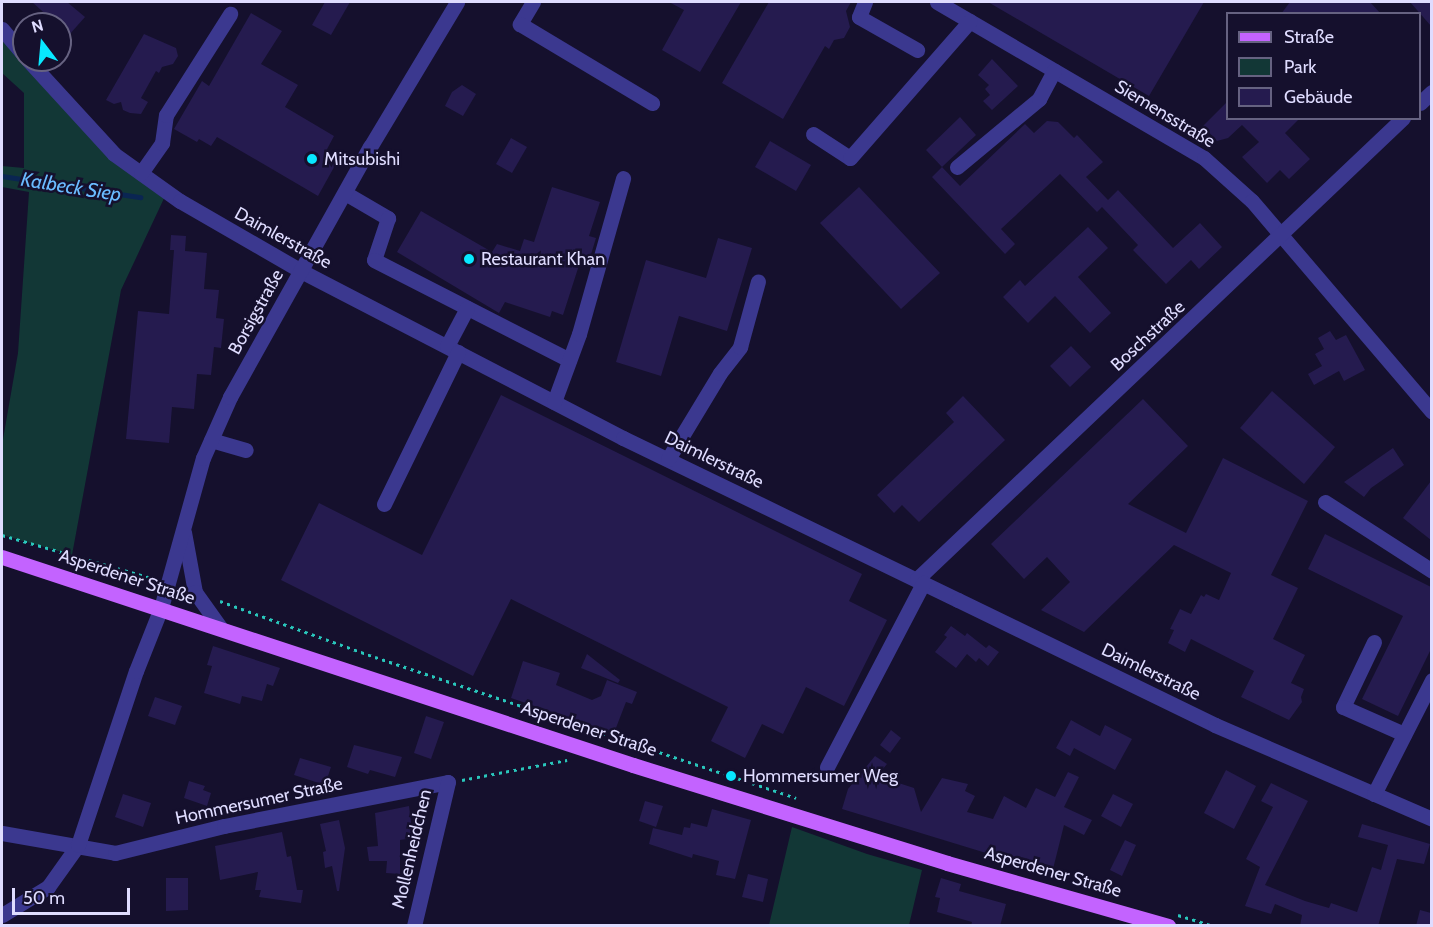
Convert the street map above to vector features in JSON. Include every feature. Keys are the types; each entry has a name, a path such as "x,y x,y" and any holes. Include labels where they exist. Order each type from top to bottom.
{"main road":[{"name":"Asperdener Straße","path":"2,557 633,765 947,863 1170,919"}],"street":[{"name":"Borsigstraße","path":"161,608 183,526 211,440 230,397 345,193 457,2"},
{"path":"533,2 520,24 652,103"},
{"path":"865,2 859,17 916,50"},
{"name":"Siemensstraße","path":"937,2 1204,158 1252,201 1280,238 1431,412"},
{"path":"141,173 162,143 166,115 230,14"},
{"path":"813,134 850,158 970,21"},
{"path":"2,29 12,41"},
{"path":"957,167 1039,99 1054,71"},
{"name":"Daimlerstraße","path":"39,72 114,154 231,233 301,271 668,459 1215,724 1431,819"},
{"name":"Boschstraße","path":"827,767 920,581 1401,120"},
{"path":"554,402 569,360 622,177"},
{"path":"345,193 388,218 374,260 569,360"},
{"path":"668,459 720,374 741,347 758,281"},
{"path":"384,504 452,349 467,308"},
{"path":"211,440 246,450"},
{"path":"1325,502 1431,571"},
{"name":"Borsigstraße","path":"183,526 195,592 220,627"},
{"path":"2,915 48,887 78,845 136,671 161,608"},
{"path":"1374,642 1344,707 1404,734"},
{"path":"1374,794 1431,680"},
{"name":"Hommersumer Straße","path":"2,833 115,853 224,826 448,782"},
{"name":"Mollenheidchen","path":"414,926 448,782"}],"path":[{"path":"2,535 168,583"},
{"path":"195,592 375,657 798,799"},
{"path":"448,782 568,760"},
{"path":"1170,919 1214,926"}],"green space":[{"path":"2,28 12,39 12,72 40,72 69,105 167,192 121,290 72,555 2,535 2,445 18,353 29,192 2,187 2,166 24,168 24,93 2,73"},
{"path":"792,827 867,854 922,870 909,925 769,925"}],"building":[{"path":"32,2 67,2 85,17 72,32 72,12 43,12"},
{"path":"325,2 350,2 331,35 312,25"},
{"path":"669,2 741,2 700,72 662,50 684,10"},
{"path":"769,2 851,2 846,11 850,27 844,38 834,40 829,49 825,46 783,119 722,83"},
{"path":"988,2 1204,2 1149,96"},
{"path":"1290,2 1370,2 1379,12 1282,12"},
{"path":"1410,2 1431,2 1431,26 1421,12"},
{"path":"251,13 282,31 261,64 298,85 285,107 334,136 325,153 338,160 318,196 217,137 211,146 199,139 197,142 174,129 202,81 209,86"},
{"path":"144,34 176,48 178,56 173,64 162,67 159,73 156,71 141,98 148,102 141,114 130,113 123,110 121,102 114,104 106,100"},
{"path":"992,59 1018,86 992,110 983,101 990,95 985,89 989,85 978,75"},
{"path":"462,85 476,94 463,116 445,106 452,92"},
{"path":"1226,103 1226,120 1298,120 1285,133 1310,159 1289,179 1280,170 1267,183 1242,157 1259,142 1242,125 1228,138 1217,141 1203,126"},
{"path":"960,117 976,135 942,167 926,150"},
{"path":"1047,121 1058,122 1074,138 1077,135 1103,162 1086,177 1108,200 1118,190 1173,248 1200,223 1222,247 1199,269 1191,260 1166,284 1133,250 1138,245 1102,207 1097,212 1060,174 1001,229 1015,244 1005,254 932,177 942,167 960,186 1025,124 1034,133"},
{"path":"511,138 527,147 512,173 496,164"},
{"path":"770,141 811,165 796,191 755,167"},
{"path":"552,187 600,202 589,236 596,238 589,261 581,259 563,315 552,311 550,317 505,302 499,313 397,252 421,211 492,252 497,244 520,251 524,239 534,242"},
{"path":"859,187 940,273 901,309 820,223"},
{"path":"1088,227 1108,248 1078,277 1111,313 1090,333 1055,296 1028,323 1003,297 1020,280 1025,286"},
{"path":"171,235 186,236 185,251 207,253 204,289 219,290 216,318 224,319 221,348 214,347 211,375 197,374 194,409 172,407 169,443 126,439 138,311 169,314 174,250 170,250"},
{"path":"718,238 752,248 727,331 679,316 661,376 616,362 646,260 706,278"},
{"path":"1330,331 1336,340 1346,335 1365,370 1344,381 1339,371 1314,385 1308,374 1322,366 1315,354 1324,349 1318,338"},
{"path":"1071,346 1091,367 1070,387 1050,366"},
{"path":"1272,391 1335,447 1304,484 1240,428"},
{"path":"501,395 862,574 849,601 887,620 844,706 806,687 783,734 762,724 745,758 711,741 728,707 511,599 473,676 281,580 319,503 422,555"},
{"path":"963,396 1005,440 919,522 902,505 894,513 877,495 954,422 946,413"},
{"path":"1143,399 1188,446 1128,504 1186,533 1223,458 1308,501 1271,575 1298,588 1273,639 1305,655 1291,683 1304,689 1302,702 1289,720 1241,697 1254,671 1191,639 1185,652 1168,643 1174,630 1170,629 1180,609 1191,614 1201,595 1204,597 1206,594 1219,600 1231,573 1174,545 1084,632 1041,610 1070,582 1047,557 1024,579 991,544"},
{"path":"1393,448 1404,465 1371,488 1364,497 1344,482"},
{"path":"1431,481 1431,540 1403,518"},
{"path":"1325,534 1431,587 1431,649 1398,716 1362,699 1403,616 1308,569"},
{"path":"951,626 965,636 967,633 986,648 989,645 999,652 988,666 979,658 976,662 967,654 956,668 935,652 947,637 944,635"},
{"path":"213,646 280,668 273,686 267,684 262,701 242,696 240,704 204,693 212,666 207,665"},
{"path":"587,654 620,680 618,683 581,668"},
{"path":"523,661 560,673 556,685 592,700 601,696 607,680 637,692 632,704 626,702 614,733 511,698"},
{"path":"155,697 182,706 175,725 148,716"},
{"path":"426,716 444,722 431,759 414,753"},
{"path":"1071,720 1100,736 1105,725 1132,739 1115,770 1074,748 1070,756 1056,748"},
{"path":"891,730 901,738 890,753 880,745"},
{"path":"354,745 402,757 395,777 370,770 368,774 347,767"},
{"path":"875,756 887,764 877,776 914,788 921,812 942,778 968,784 965,791 975,796 967,812 993,819 1004,796 1026,808 1036,788 1055,797 1068,772 1079,777 1064,807 1092,820 1084,835 1064,825 1052,873 842,809 848,789"},
{"path":"300,758 331,767 325,785 294,775"},
{"path":"1226,770 1256,786 1234,829 1204,813"},
{"path":"189,781 205,786 203,790 211,793 207,806 184,798"},
{"path":"1271,783 1308,801 1265,885 1305,901 1329,908 1331,903 1357,912 1372,867 1381,870 1388,845 1358,837 1362,824 1430,844 1424,864 1397,859 1378,926 1300,926 1302,915 1275,904 1271,914 1245,906 1260,867 1246,859 1273,807 1261,801"},
{"path":"123,794 151,803 143,827 115,817"},
{"path":"1113,794 1133,804 1121,827 1101,816"},
{"path":"645,801 663,806 656,827 639,821"},
{"path":"409,806 413,838 400,840 400,874 386,873 387,861 369,861 367,847 378,846 375,813"},
{"path":"712,809 751,820 735,879 716,875 719,861 693,854 692,858 649,844 653,828 682,835 684,827 690,828 691,823 707,827"},
{"path":"339,820 345,848 339,891 337,891 332,866 325,868 323,852 326,851 320,824"},
{"path":"282,832 287,857 291,856 297,890 303,890 301,903 259,897 261,890 255,890 258,872 220,880 215,846"},
{"path":"1125,840 1136,845 1122,876 1110,870"},
{"path":"748,874 768,879 763,902 742,897"},
{"path":"166,878 188,878 188,910 166,911"},
{"path":"941,878 961,884 959,891 1006,904 1000,926 971,926 972,922 937,912 940,898 935,897"},
{"path":"1420,910 1431,913 1431,926 1416,926"}],"waterway":[{"name":"Kalbeck Siep","path":"2,176 140,197"}],"place":[{"name":"Mitsubishi","path":"312,159"},
{"name":"Restaurant Khan","path":"469,259"},
{"name":"Hommersumer Weg","path":"731,776"}]}
